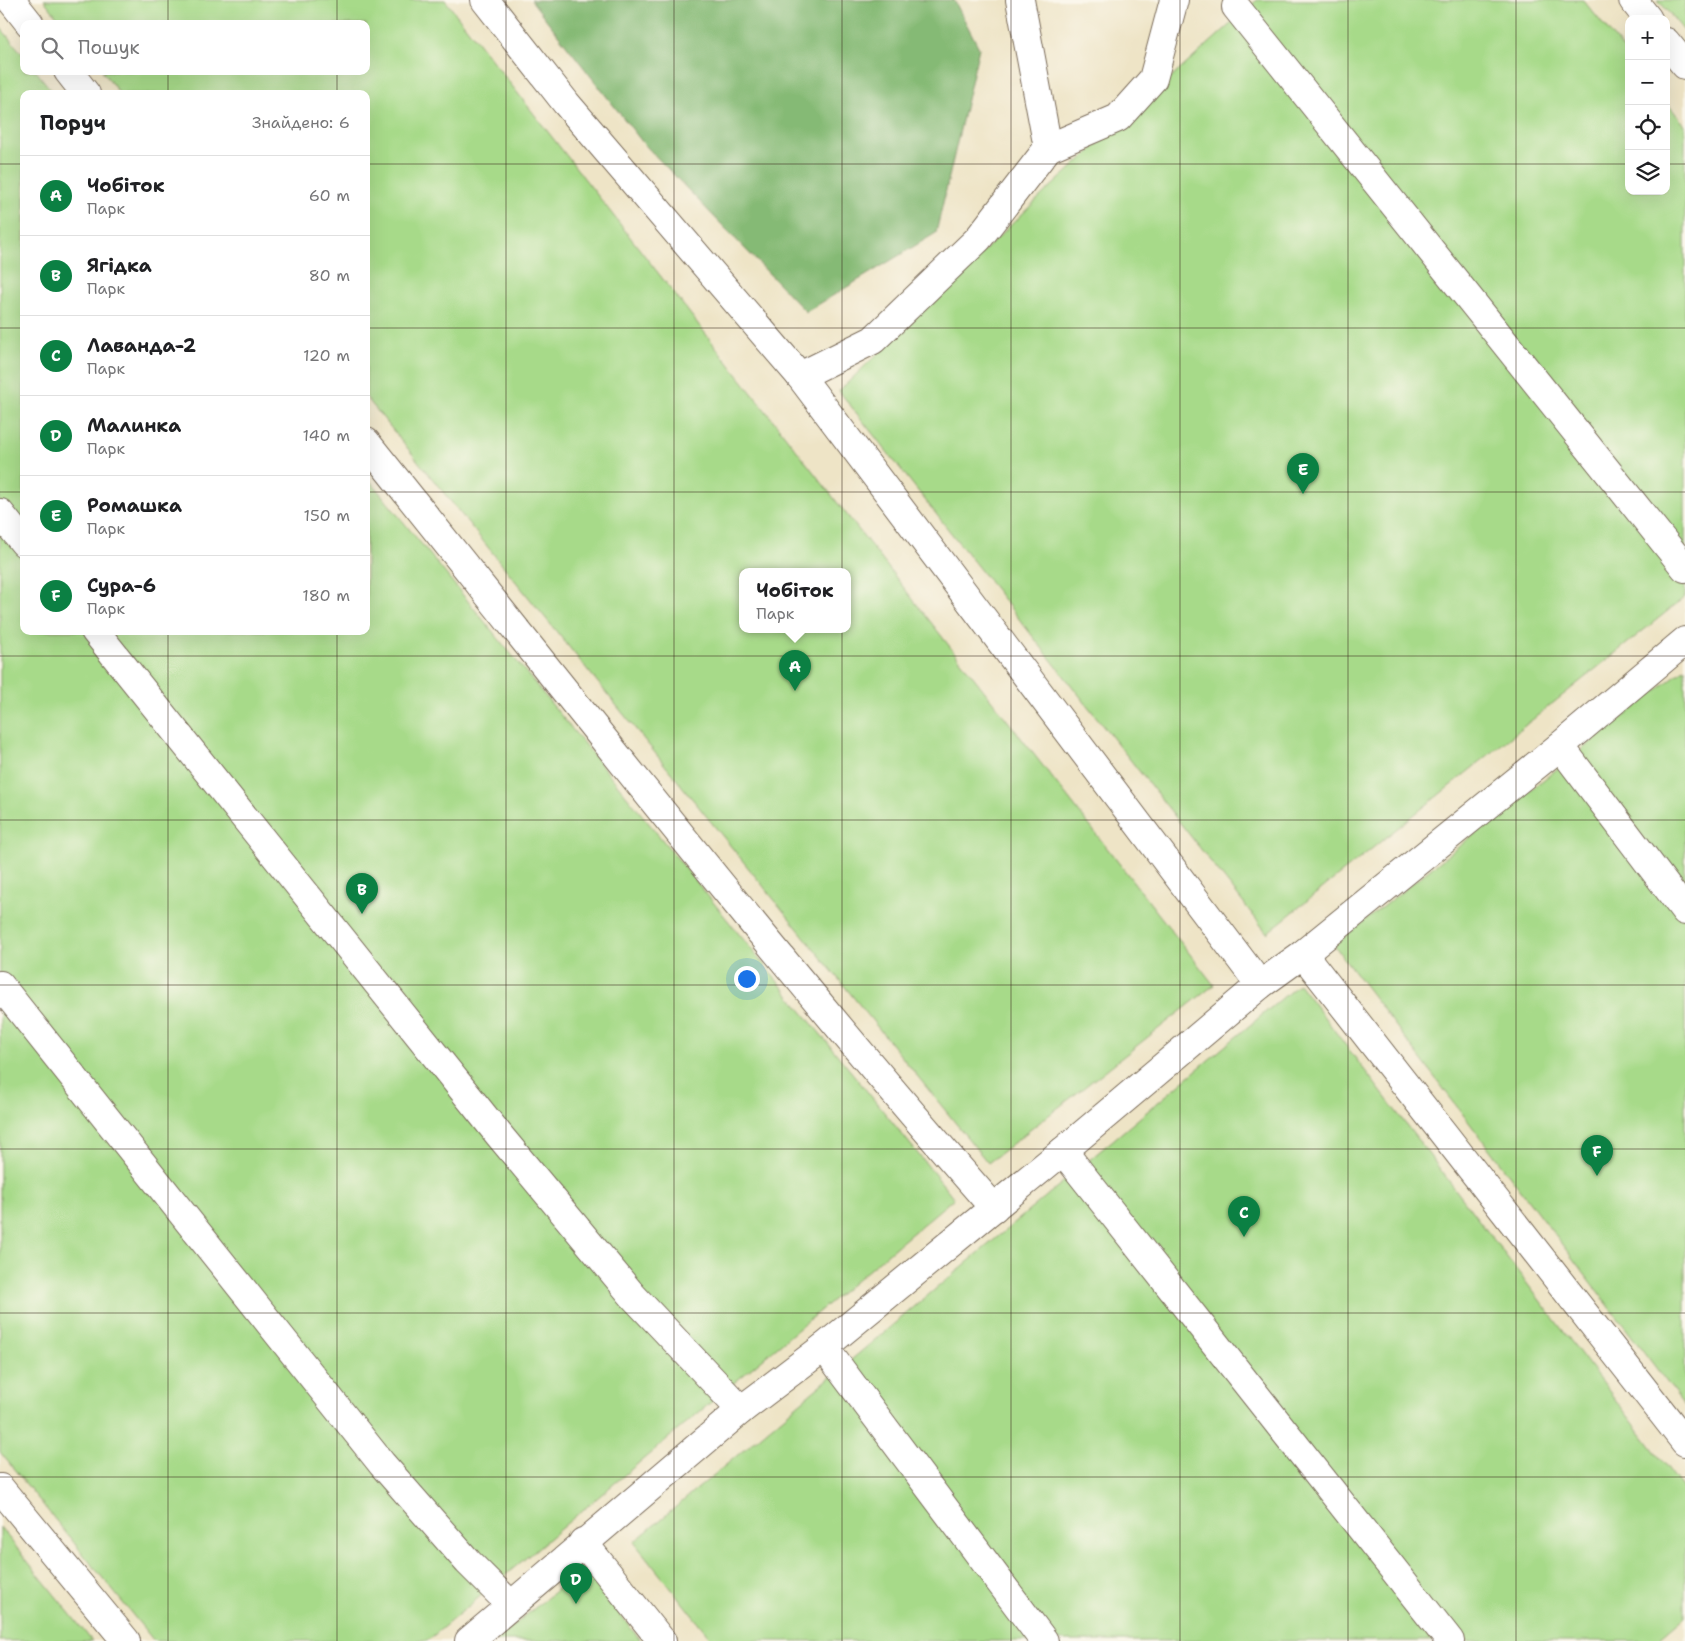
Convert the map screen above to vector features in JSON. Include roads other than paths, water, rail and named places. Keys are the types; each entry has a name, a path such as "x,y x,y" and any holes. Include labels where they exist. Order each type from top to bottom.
{"street":[{"path":"11,0 27,20"},
{"path":"486,0 566,103 800,376 1260,985"},
{"path":"1020,0 1048,148"},
{"path":"800,376 873,340 978,239 1048,148 1118,118 1153,79 1174,0"},
{"path":"1633,0 1645,15"},
{"path":"1236,7 1685,568"},
{"path":"1670,47 1685,65"},
{"path":"71,75 83,90"},
{"path":"370,447 761,934 886,1086 994,1208"},
{"path":"0,513 20,538"},
{"path":"98,635 499,1135 632,1296 741,1410"},
{"path":"469,1641 583,1542 741,1410 824,1347 1063,1151 1260,985 1304,954 1560,746 1685,641"},
{"path":"1560,746 1685,911"},
{"path":"1304,954 1685,1442"},
{"path":"0,985 382,1464 468,1562 510,1605"},
{"path":"1063,1151 1450,1641"},
{"path":"824,1347 1044,1641"},
{"path":"0,1488 126,1641"},
{"path":"583,1542 662,1641"}],"place":[{"name":"Ромашка","path":"1303,494"},
{"name":"Чобіток","path":"795,691"},
{"name":"Ягідка","path":"362,914"},
{"name":"Сура-6","path":"1597,1176"},
{"name":"Лаванда-2","path":"1244,1237"},
{"name":"Малинка","path":"576,1604"}]}
